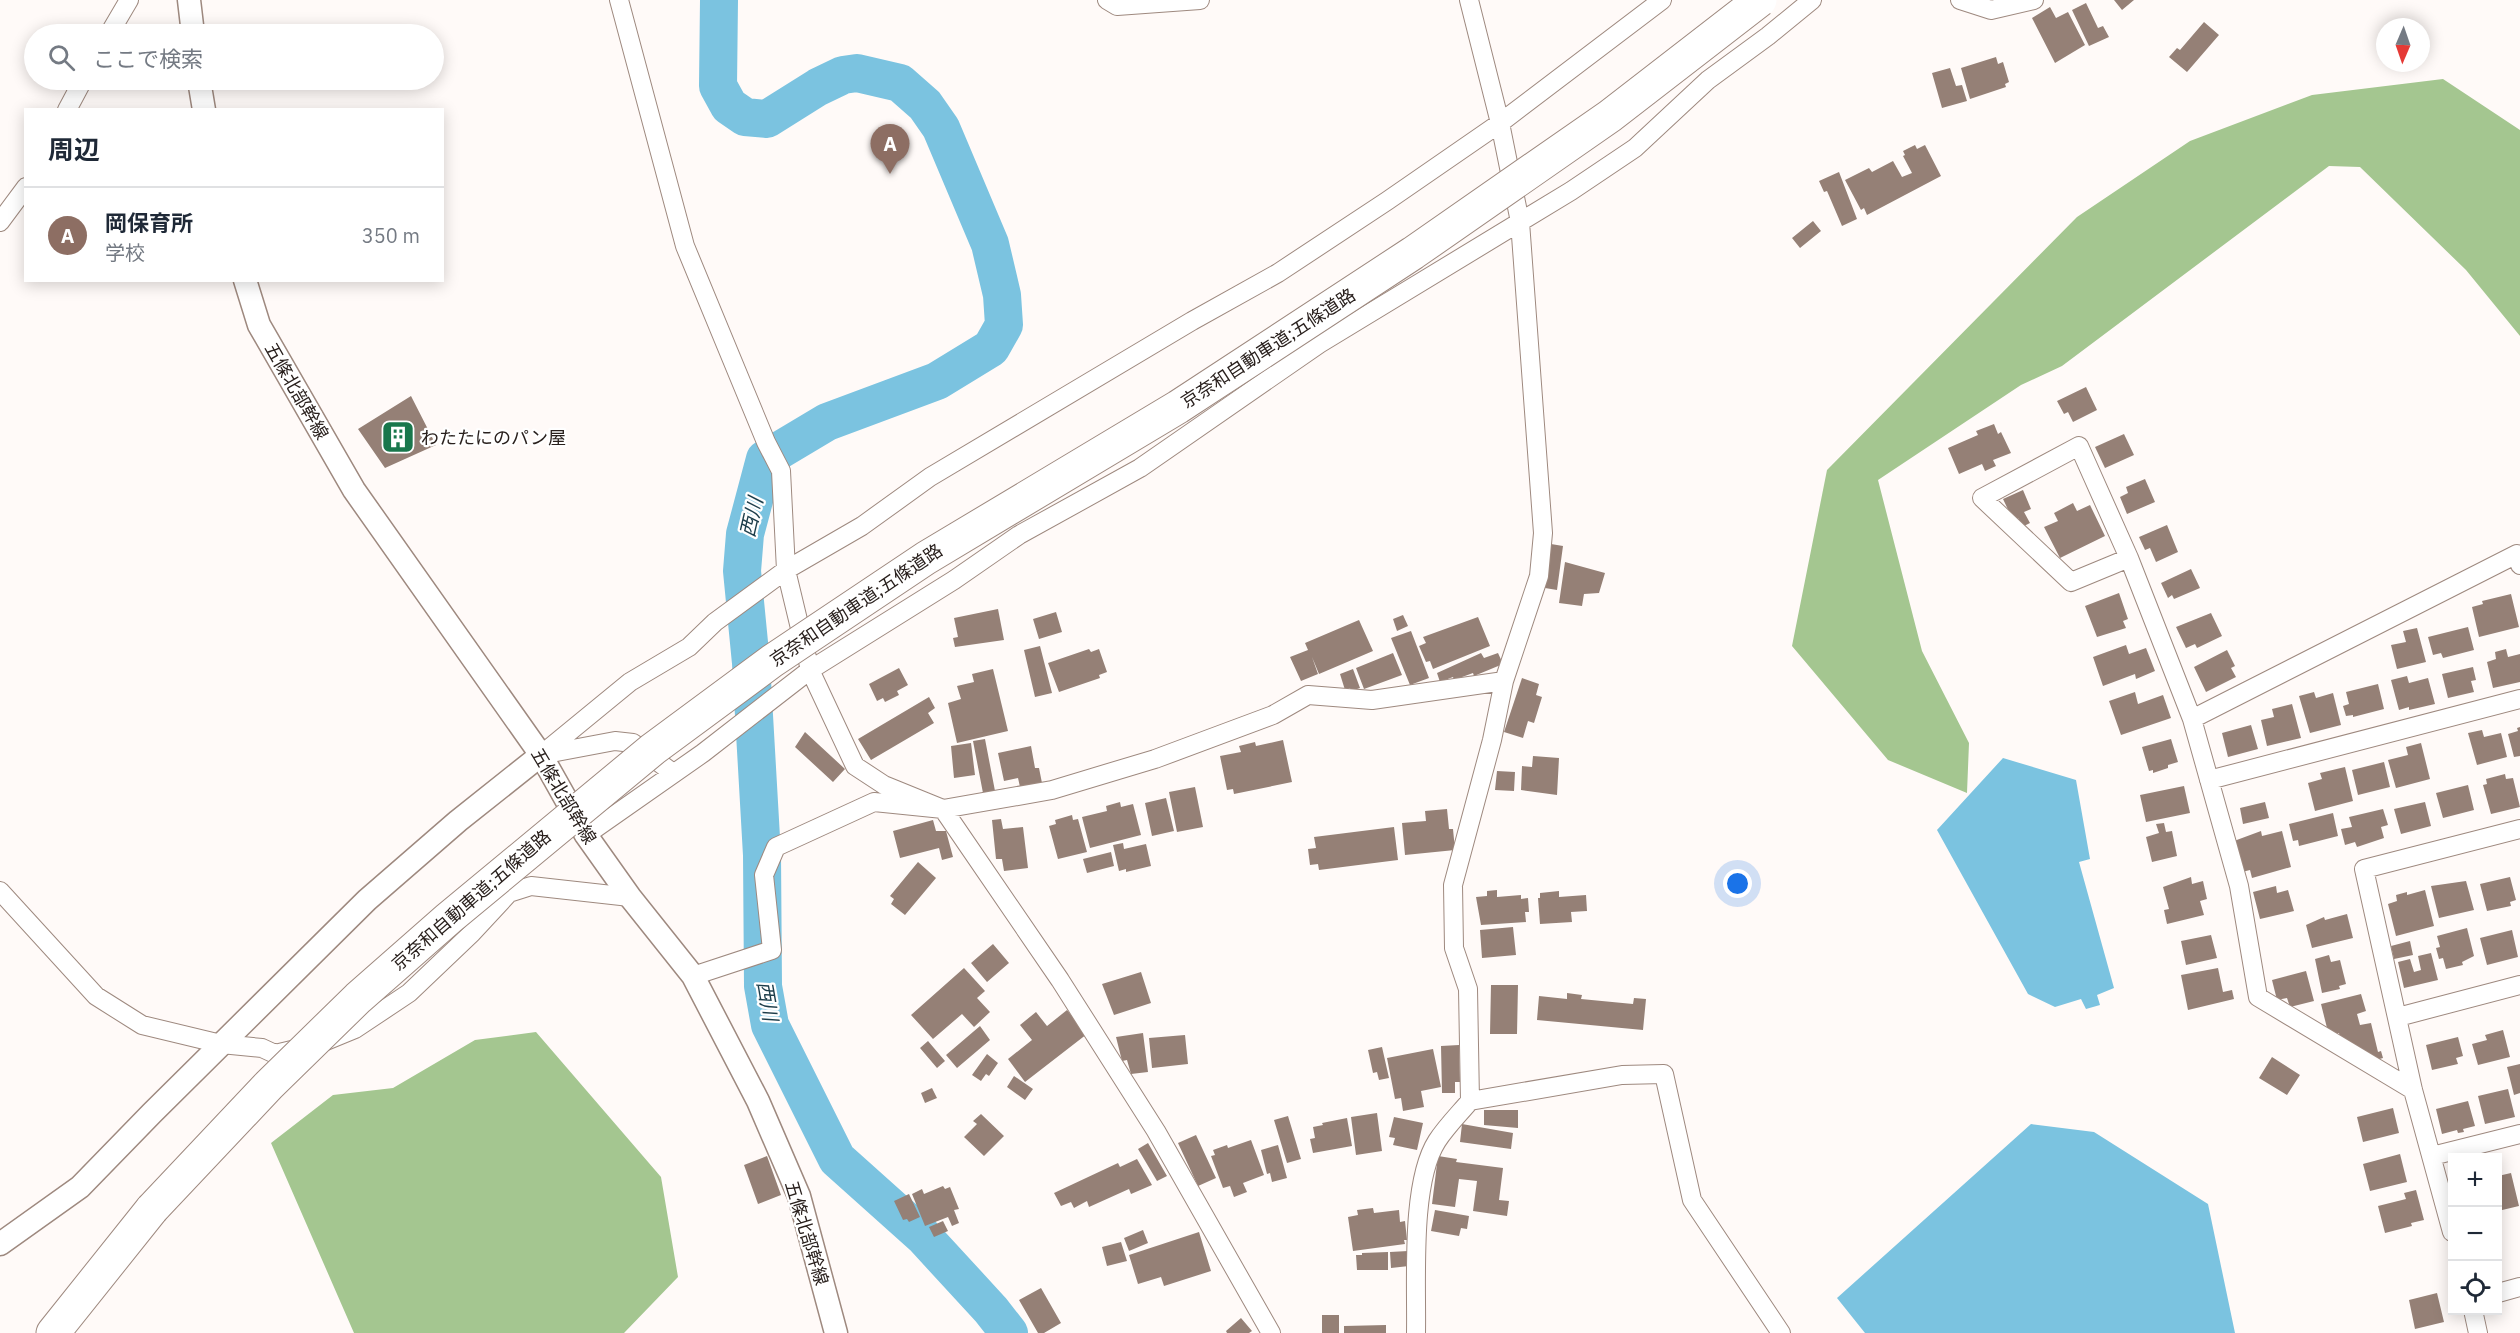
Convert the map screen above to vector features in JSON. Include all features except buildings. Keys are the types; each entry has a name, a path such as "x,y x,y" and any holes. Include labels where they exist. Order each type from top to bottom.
{"highway":[{"name":"京奈和自動車道;五條道路","path":"53,1333 152,1209 261,1093 358,998 476,895 653,749 772,661 926,558 1178,407 1413,253 1610,116 1760,0"}],"street":[{"path":"115,24 129,0"},
{"path":"189,0 192,24"},
{"path":"619,0 685,246 766,442 781,471 786,570 810,670 855,766 884,785 943,809 1060,980 1155,1131 1271,1333"},
{"path":"1107,0 1117,6 1200,0"},
{"path":"1469,0 1500,123 1520,222 1543,533 1539,576 1504,681 1492,740 1453,885 1454,948 1468,989 1470,1101"},
{"path":"0,1244 80,1187 367,900 458,820 630,682 688,647 715,622 786,570 862,526 940,471 1192,321 1278,273 1388,201 1500,123 1662,0"},
{"path":"586,835 703,753 810,670 954,580 1018,535 1140,468 1319,344 1520,222 1635,148 1708,80 1812,0"},
{"path":"1960,0 1991,10 2034,0"},
{"path":"68,108 78,90"},
{"path":"201,90 204,108"},
{"path":"0,222 24,190"},
{"name":"五條北部幹線","path":"246,282 259,325 354,490 541,755 586,835 630,897 693,976 758,1101 799,1196 836,1333"},
{"path":"2129,558 2071,582 1982,498 2079,446 2129,558 2192,719 2239,886 2258,997 2413,1090"},
{"path":"2192,719 2517,554 2520,564"},
{"path":"693,976 772,950 764,875 776,847 874,802 943,809 1052,790 1155,759 1273,715 1308,695 1372,700 1504,681"},
{"path":"2209,780 2520,699"},
{"path":"541,755 615,741 633,742 674,773"},
{"path":"2448,1217 2413,1090 2364,869 2520,829"},
{"path":"0,891 96,996 142,1025 221,1044 262,1048 275,1054 321,1043 355,1029 409,993 472,933 509,892 531,886 630,897"},
{"path":"2398,1017 2520,985"},
{"path":"1416,1333 1417,1236 1422,1181 1436,1141 1470,1101 1622,1075 1664,1074 1692,1200 1781,1333"},
{"path":"2432,1156 2520,1134"},
{"path":"2502,1292 2520,1287"},
{"path":"2474,1315 2478,1333"}],"green space":[{"path":"2443,79 2520,130 2520,336 2466,270 2360,167 2329,166 2062,366 2021,385 1878,480 1922,651 1969,743 1967,793 1888,760 1792,646 1827,470 2077,217 2190,141 2312,95"},
{"path":"536,1032 661,1177 678,1277 624,1333 354,1333 271,1143 333,1095 393,1088 475,1040"}],"water":[{"path":"2003,758 2076,780 2090,859 2079,862 2114,988 2097,995 2100,1005 2086,1009 2081,999 2055,1007 2028,994 1937,830"},
{"path":"2031,1124 2094,1132 2208,1204 2235,1333 1865,1333 1837,1298"}],"waterway":[{"name":"西川","path":"719,0 718,86 729,106 745,117 767,119 818,87 843,75 857,73 900,83 925,105 941,128 990,244 1002,295 1004,325 991,348 937,381 827,422 765,459 745,534 742,571 751,663 762,855 763,986 770,1025 837,1159 923,1236 1009,1333"}],"place":[{"name":"岡保育所","path":"890,174"},
{"name":"わたたにのパン屋","path":"398,437"}]}
